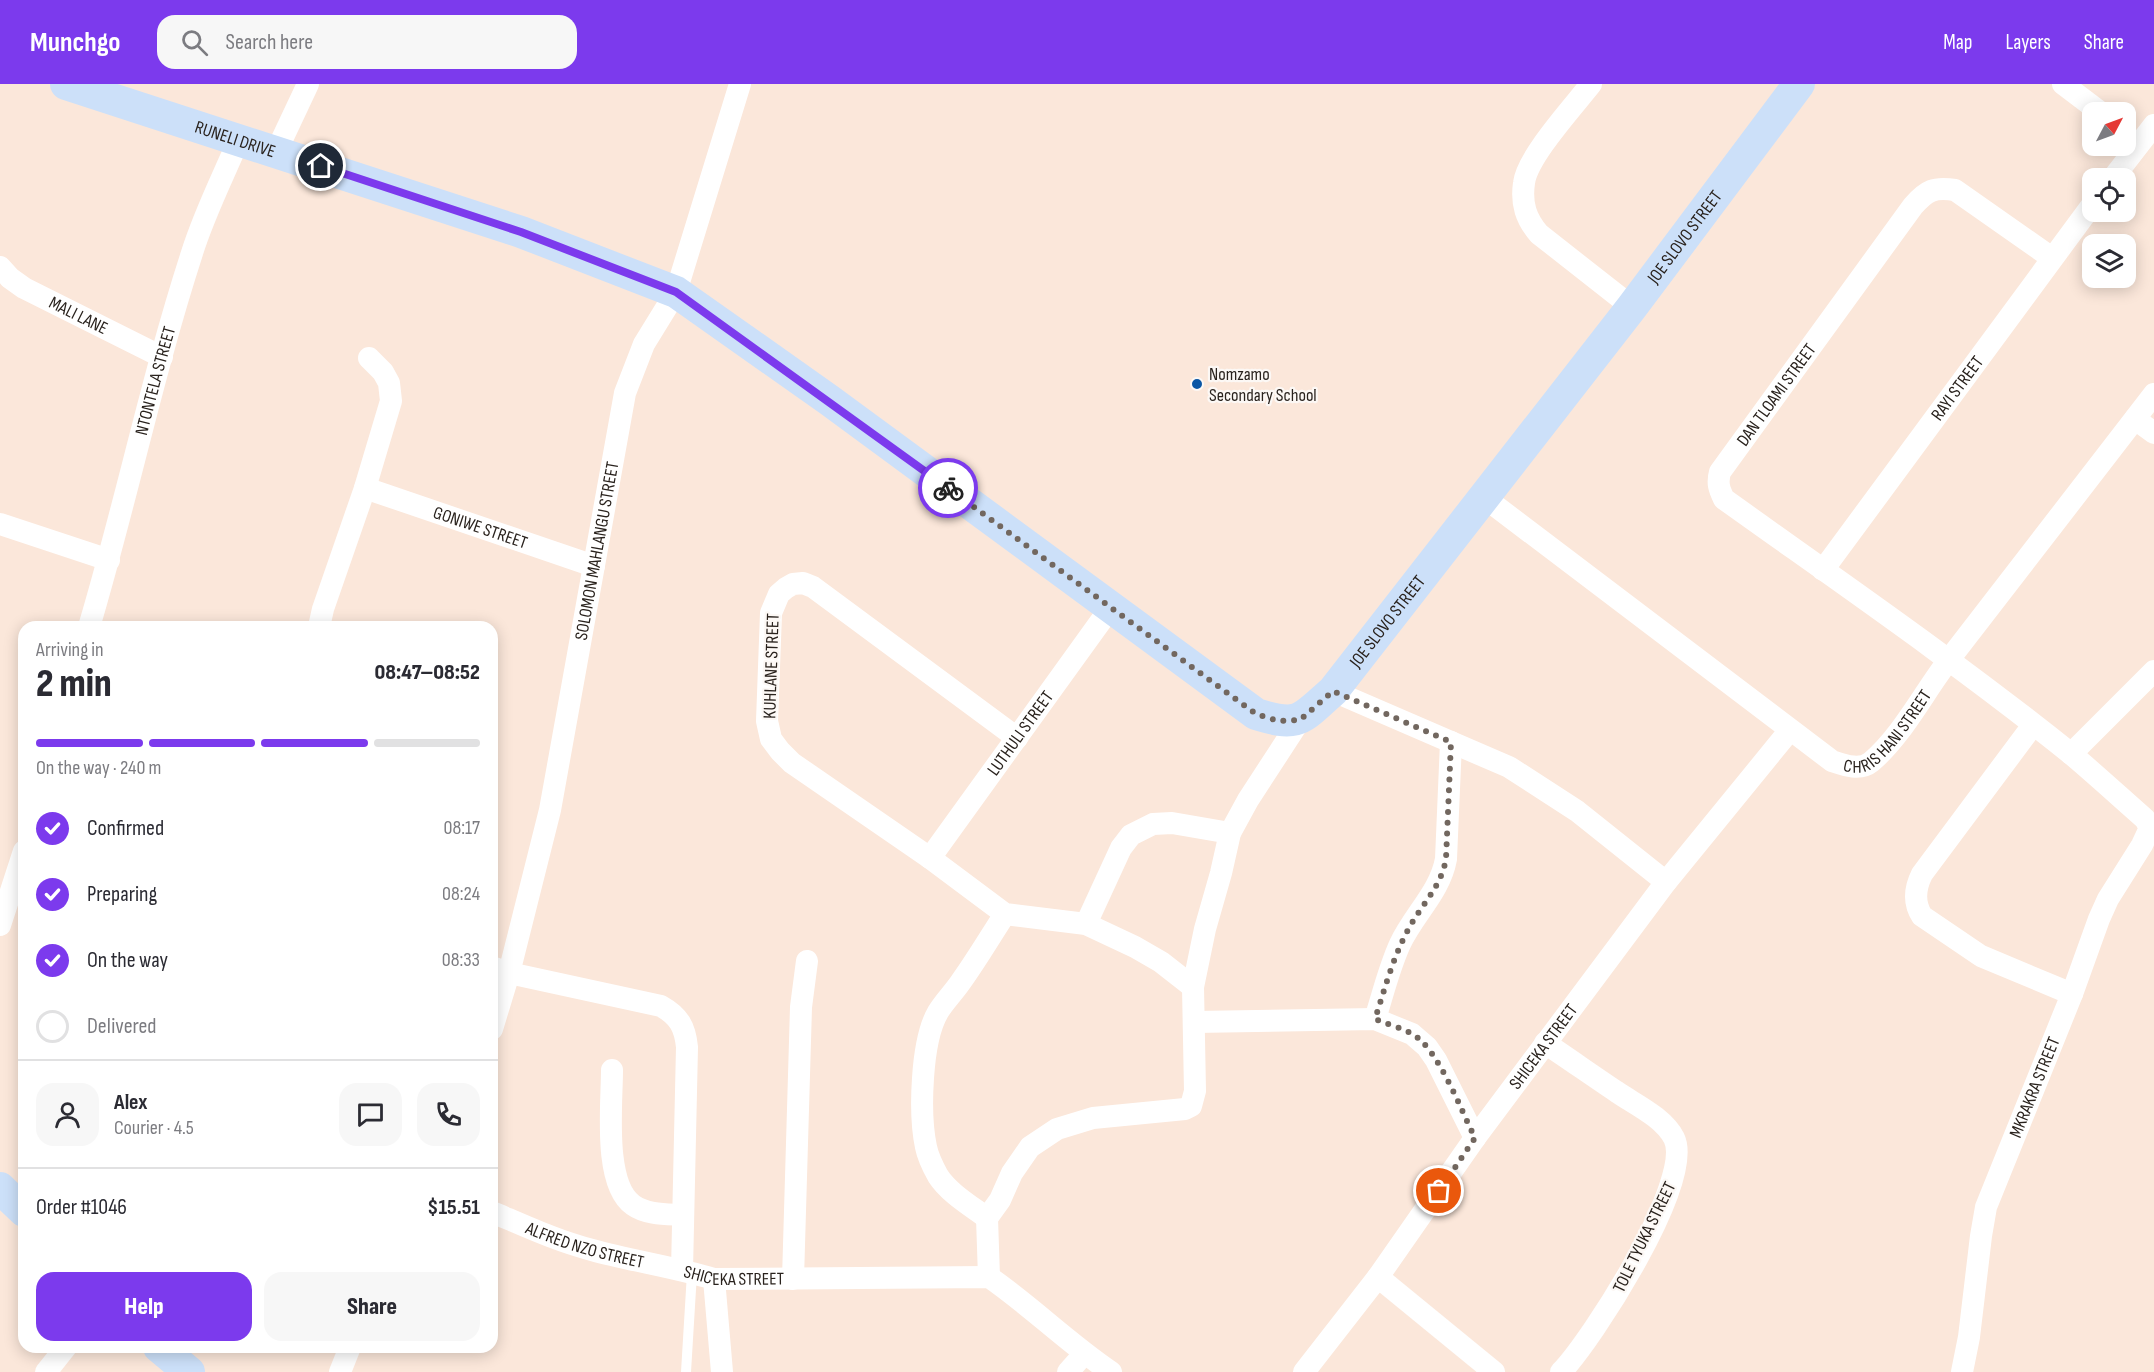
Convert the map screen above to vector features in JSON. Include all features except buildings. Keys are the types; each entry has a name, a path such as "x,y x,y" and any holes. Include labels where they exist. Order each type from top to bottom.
{"street":[{"name":"RUNELI DRIVE","path":"66,84 521,232 676,292"},
{"path":"276,152 308,84"},
{"name":"SOLOMON MAHLANGU STREET","path":"500,970 550,810 625,393 644,344 676,292 740,84"},
{"path":"1591,84 1536,156 1524,182 1524,210 1529,222 1539,234 1632,307"},
{"name":"JOE SLOVO STREET","path":"1300,720 1333,691 1485,498 1799,84"},
{"path":"2063,84 2087,102"},
{"path":"2120,168 2154,125"},
{"name":"NTONTELA STREET","path":"91,621 192,252 239,139"},
{"name":"DAN TLOAMI STREET","path":"2052,258 1955,190 1940,188 1929,191 1913,206 1720,472 1719,490 1724,499 1949,659 2071,754 2145,819"},
{"name":"RAYI STREET","path":"1823,570 2082,218"},
{"name":"MALI LANE","path":"0,267 24,288 162,357"},
{"path":"676,292 829,400 1256,714 1278,721 1300,720"},
{"path":"321,621 391,401 389,383 383,372 369,358"},
{"name":"CHRIS HANI STREET","path":"1485,498 1832,760 1848,766 1866,765 1896,735 1949,659 2154,394"},
{"path":"2135,419 2154,433"},
{"name":"GONIWE STREET","path":"365,488 594,566"},
{"path":"0,524 109,560"},
{"name":"KUHLANE STREET","path":"1005,914 930,858 792,763 771,739 767,721 771,613 779,594 793,584 803,583 813,587 1017,738"},
{"name":"LUTHULI STREET","path":"930,858 1111,608"},
{"path":"2071,754 2154,671"},
{"path":"1333,691 1509,766 1577,811 1666,882"},
{"path":"1111,1372 1084,1354 1020,1299 989,1277 987,1218 1000,1200 1012,1173 1030,1147 1057,1129 1093,1118 1185,1109 1191,1106 1195,1091 1193,987 1205,928 1230,833 1248,800 1300,720"},
{"path":"2033,724 1922,874 1915,898 1917,909 1923,916 1973,951 2072,994"},
{"name":"SHICEKA STREET","path":"1304,1372 1378,1277 1475,1138 1666,882 1790,730"},
{"path":"1375,1019 1400,944 1422,907 1436,889 1443,873 1446,859 1451,742"},
{"name":"MKRAKRA STREET","path":"1962,1372 1986,1207 2108,899 2149,832 2145,819"},
{"path":"1086,924 1121,848 1131,835 1153,824 1172,823 1230,833"},
{"path":"0,925 5,894 18,865"},
{"path":"987,1218 940,1179 928,1157 924,1136 922,1087 929,1036 937,1013 1005,914 1086,924 1161,962 1193,987"},
{"path":"793,1279 801,1007 807,961"},
{"name":"SHICEKA STREET","path":"500,970 661,1006 673,1013 680,1022 685,1031 687,1047 683,1215 696,1274 793,1279 989,1277"},
{"path":"1194,1022 1375,1019 1412,1034 1427,1047 1436,1059 1475,1138"},
{"name":"TOLE TYUKA STREET","path":"1545,1043 1658,1120 1675,1140 1677,1153 1669,1191 1644,1245 1609,1308 1574,1359 1561,1372"},
{"path":"612,1070 612,1153 619,1188 633,1205 646,1211 683,1215"},
{"path":"0,1188 18,1205"},
{"name":"ALFRED NZO STREET","path":"498,1215 549,1236 591,1250 696,1274"},
{"path":"696,1274 722,1372"},
{"path":"1378,1277 1494,1372"},
{"path":"46,1372 61,1353"},
{"path":"166,1353 189,1372"},
{"path":"340,1372 348,1353"},
{"path":"1068,1372 1084,1354"}],"lane":[{"path":"686,1372 696,1274"}],"way so far":[{"path":"948,488 1256,714 1278,721 1300,720 1333,691 1451,742 1446,859 1443,873 1436,889 1410,925 1400,944 1375,1019 1412,1034 1427,1047 1436,1059 1475,1138 1439,1191"}],"place":[{"name":"Nomzamo Secondary School","path":"1197,384"}],"route":[{"path":"321,166 521,232 676,292 829,400 948,488"}]}
